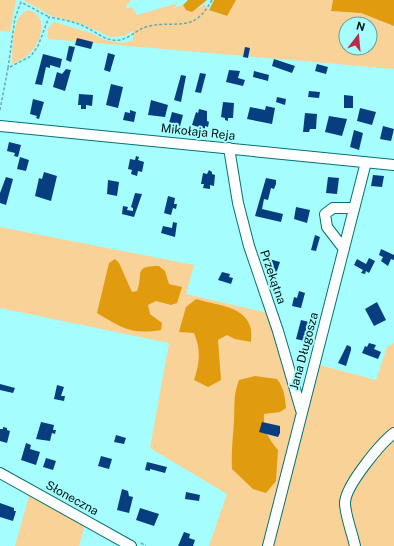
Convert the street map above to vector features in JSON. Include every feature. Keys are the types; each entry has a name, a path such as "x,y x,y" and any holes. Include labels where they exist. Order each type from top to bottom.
{"street":[{"name":"Mikołaja Reja","path":"0,126 394,165"},
{"name":"Przekątna","path":"228,148 238,203 249,246 278,331 302,411"},
{"name":"Jana Długosza","path":"268,546 366,162"},
{"path":"344,249 327,227 325,214 332,208 354,208"},
{"path":"356,546 344,502 354,482 375,451 394,433"},
{"name":"Słoneczna","path":"0,473 131,546"}],"path":[{"path":"0,110 15,18 21,1 49,18 64,20 82,26 104,38 124,40 148,26 187,24 197,19 205,12 212,0"},
{"path":"8,68 31,56 38,46 49,18"}],"shaded area":[{"path":"0,0 16,0 10,32 0,31"},
{"path":"23,0 131,0 126,6 127,9 132,7 137,15 178,3 174,8 183,5 186,10 199,8 204,4 209,10 226,16 236,0 333,0 331,11 361,13 369,16 338,16 338,56 378,56 378,20 394,26 394,69 48,39 48,28 54,22 91,33 105,40 122,43 133,40 133,31 124,36 111,37 77,22 52,16"},
{"path":"188,0 207,0 192,12 186,10 183,5"},
{"path":"214,0 236,0 227,16 209,10"},
{"path":"333,0 394,0 394,26 378,20 378,16 331,11"},
{"path":"28,10 35,13 41,22 38,42 30,53 12,64 14,34 18,19 22,13"},
{"path":"0,227 194,265 186,294 268,313 297,411 265,546 209,546 227,494 150,448 169,343 0,308"},
{"path":"115,259 119,263 132,292 137,291 140,272 142,269 151,266 159,266 165,271 169,284 182,287 177,303 171,305 156,301 148,305 150,314 162,323 161,330 142,332 134,331 113,323 97,313 109,263"},
{"path":"196,299 235,310 246,319 251,330 251,342 235,339 227,335 218,340 221,380 208,387 194,380 198,367 199,351 194,333 179,332 186,307"},
{"path":"394,343 394,546 272,546 316,364 376,380 387,347"},
{"path":"255,376 277,379 283,389 286,404 286,408 280,412 264,414 264,425 267,434 271,442 278,450 276,481 266,493 253,489 232,469 236,391 239,380"},
{"path":"31,489 86,520 79,546 15,546"}],"building":[{"path":"77,38 93,42 91,49 75,45"},
{"path":"69,46 75,47 71,62 66,60"},
{"path":"245,47 250,48 248,58 243,57"},
{"path":"108,53 115,55 110,72 104,70"},
{"path":"43,54 62,59 60,68 50,65 50,68 46,67 42,85 35,84"},
{"path":"274,59 295,66 292,73 272,66"},
{"path":"317,64 328,67 326,74 315,71"},
{"path":"66,69 71,70 65,91 53,87 57,72 62,74"},
{"path":"229,70 240,71 238,78 245,80 243,86 226,82"},
{"path":"254,71 269,75 268,81 253,77"},
{"path":"200,73 206,74 201,93 195,92"},
{"path":"181,75 186,76 181,102 174,100"},
{"path":"111,84 123,87 118,108 106,105"},
{"path":"309,91 320,92 319,98 308,97"},
{"path":"79,94 93,95 92,106 86,105 86,109 81,109 81,105 78,105"},
{"path":"344,95 353,96 353,108 344,108"},
{"path":"277,97 286,99 285,105 276,102"},
{"path":"33,99 44,102 39,119 36,118 37,116 30,114"},
{"path":"151,100 168,105 165,117 148,115"},
{"path":"223,102 234,103 233,118 228,118 228,121 221,117"},
{"path":"266,106 275,108 272,124 247,119 250,107 265,110"},
{"path":"360,108 376,112 372,125 357,121"},
{"path":"199,109 207,111 207,121 209,122 208,127 205,126 205,129 192,125 196,112 198,113"},
{"path":"130,110 136,112 134,122 123,120 125,112 130,113"},
{"path":"172,112 183,115 179,130 175,129 174,131 168,127"},
{"path":"305,113 317,114 316,129 310,129 309,132 303,132"},
{"path":"329,116 347,119 342,136 325,132"},
{"path":"383,126 394,129 391,141 380,139"},
{"path":"354,130 363,133 359,150 350,147"},
{"path":"9,142 21,145 18,157 14,156 15,153 7,151"},
{"path":"136,156 139,157 138,160 144,162 142,172 138,171 137,176 131,174 132,170 128,169 130,159 135,160"},
{"path":"20,157 29,160 26,171 17,169"},
{"path":"209,170 215,175 214,186 210,185 210,189 203,188 204,184 201,184 203,173 207,174"},
{"path":"44,172 57,176 51,201 35,196 39,178 42,179"},
{"path":"373,175 384,176 382,187 371,186"},
{"path":"6,177 13,179 6,205 0,203 0,193"},
{"path":"328,177 339,178 337,194 326,193"},
{"path":"266,178 276,180 276,184 274,189 271,188 268,200 264,199 262,209 283,214 281,222 255,216"},
{"path":"108,180 119,182 117,196 107,194"},
{"path":"135,193 142,194 134,217 122,214 123,206 128,207 127,210 133,211 133,208 131,207"},
{"path":"168,196 175,198 174,204 177,204 176,209 173,208 171,215 164,213"},
{"path":"296,207 310,210 307,223 294,219"},
{"path":"173,222 177,223 175,237 161,233 163,226 172,228"},
{"path":"315,235 320,237 316,251 311,250"},
{"path":"381,249 394,255 394,260 391,259 388,266 381,261 383,257 379,255"},
{"path":"369,258 375,261 369,273 366,271 365,274 361,273 363,270 354,265 357,259 366,264"},
{"path":"269,259 280,262 275,277 272,277 272,274 266,272"},
{"path":"222,272 230,274 229,277 233,278 231,284 218,280"},
{"path":"299,291 305,293 301,308 292,306 294,297 297,298"},
{"path":"377,302 386,320 374,326 365,309"},
{"path":"301,320 313,323 309,342 296,339"},
{"path":"369,343 376,345 374,349 381,352 378,359 362,353 365,346 367,347"},
{"path":"347,345 351,347 351,350 346,366 338,363"},
{"path":"0,384 15,388 13,393 0,390"},
{"path":"57,385 64,387 61,396 65,396 64,401 54,399"},
{"path":"41,422 54,425 53,430 56,430 55,434 52,433 50,441 36,439"},
{"path":"262,422 280,426 280,433 278,437 259,432"},
{"path":"3,427 10,431 7,443 0,441 0,429 3,429"},
{"path":"116,435 126,438 124,444 114,442"},
{"path":"26,443 31,445 30,449 40,452 36,465 21,460"},
{"path":"101,456 112,459 109,469 98,466"},
{"path":"46,458 56,461 53,470 43,467"},
{"path":"147,462 167,467 165,473 150,469 150,471 145,470"},
{"path":"122,489 128,491 129,496 133,497 129,513 117,510"},
{"path":"186,492 200,495 199,501 185,499"},
{"path":"0,503 14,508 14,511 16,511 13,521 0,517"},
{"path":"140,508 159,514 154,526 136,520"},
{"path":"184,532 190,534 189,538 195,540 193,546 178,546"}]}
